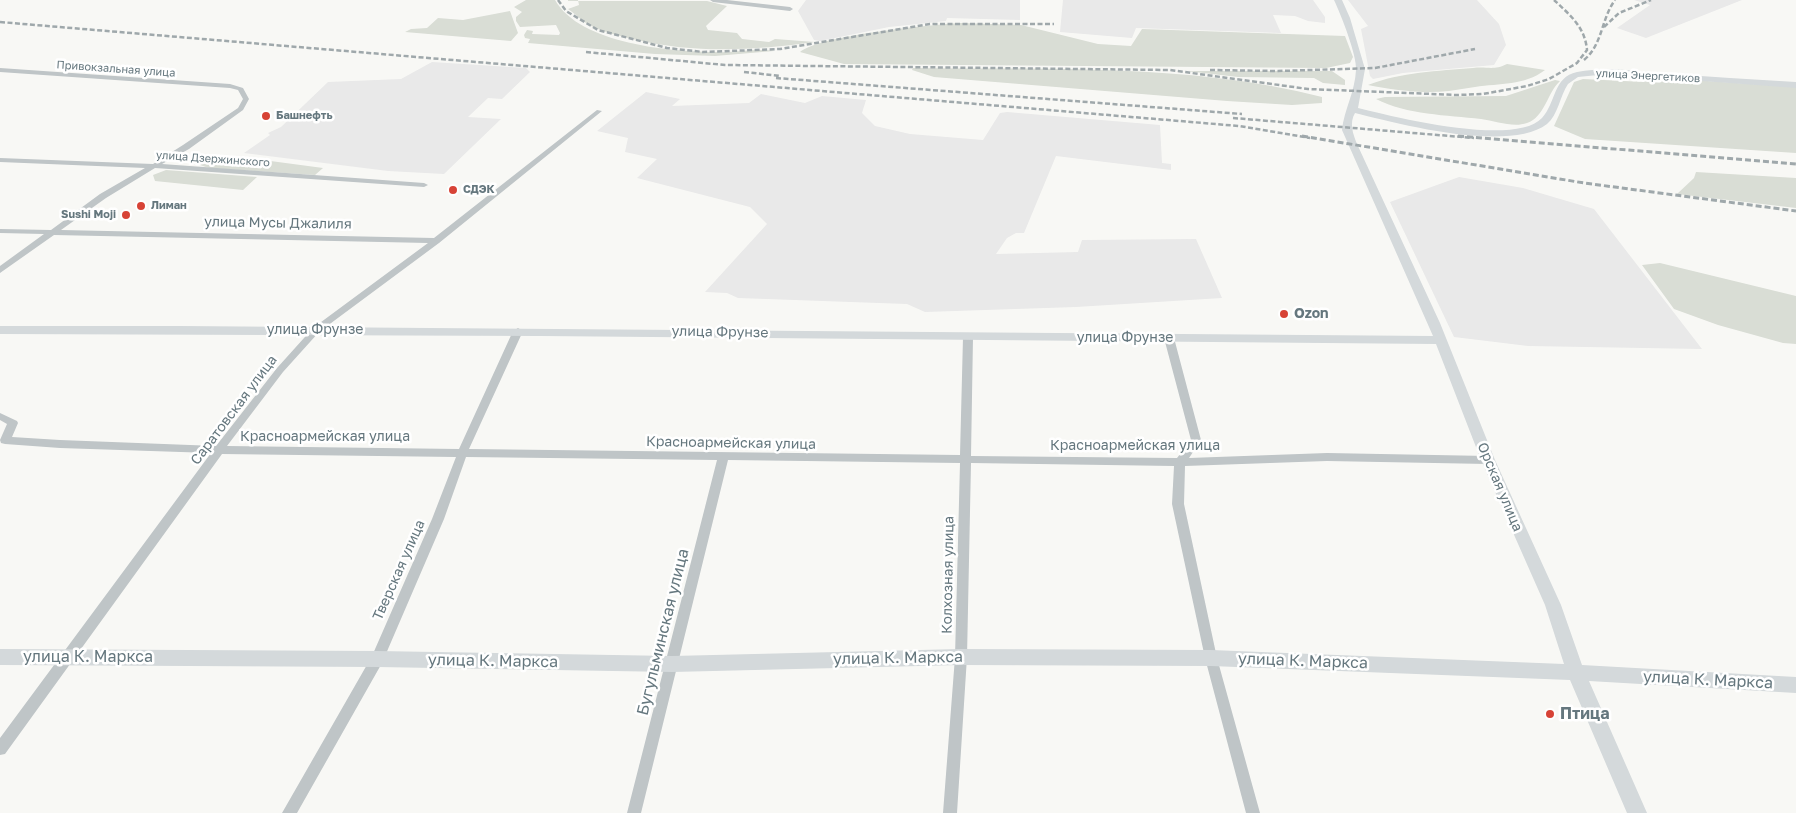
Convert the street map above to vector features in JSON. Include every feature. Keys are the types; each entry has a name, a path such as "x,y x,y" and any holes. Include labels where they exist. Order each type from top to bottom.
{"street":[{"path":"713,0 790,9"},
{"name":"Орская улица","path":"1338,0 1346,18 1361,69 1353,110 1348,116 1347,130 1440,340 1488,460 1553,605 1576,672 1637,813"},
{"name":"Привокзальная улица","path":"0,70 230,86 240,89 246,99 242,109 156,166"},
{"name":"улица Энергетиков","path":"1353,110 1430,127 1519,132 1535,128 1545,121 1565,82 1575,75 1613,72 1796,85"},
{"name":"Саратовская улица","path":"0,749 219,450 280,370 316,330 436,241 599,111"},
{"name":"улица Дзержинского","path":"0,160 156,166 424,184"},
{"path":"0,270 103,196 156,166"},
{"name":"улица Мусы Джалиля","path":"0,231 436,241"},
{"name":"улица Фрунзе","path":"0,330 518,331 968,337 1440,340"},
{"name":"Тверская улица","path":"290,813 377,659 438,519 463,452 518,331"},
{"name":"Колхозная улица","path":"950,813 961,657 968,337"},
{"path":"1169,338 1196,440 1180,462 1178,504 1212,658 1253,813"},
{"name":"Красноармейская улица","path":"0,416 13,423 3,442 219,450 1180,462 1326,457 1488,460"},
{"name":"Бугульминская улица","path":"634,813 723,457"},
{"name":"улица К. Маркса","path":"0,657 377,659 672,664 961,657 1212,658 1576,672 1796,685"}],"shaded area":[{"path":"526,0 555,0 567,15 585,27 628,43 698,52 774,51 715,56 655,54 528,43 530,39 525,38 524,35 527,30 533,31 532,34 559,35 560,33 556,25 520,27 516,17 522,12 514,7"},
{"path":"578,0 707,1 727,6 706,26 708,30 737,33 742,39 769,42 775,39 815,42 748,49 704,49 659,44 611,33 586,23 568,9 579,5"},
{"path":"806,0 1020,0 1020,20 947,18 946,21 889,27 820,41 814,40 798,11"},
{"path":"1063,0 1313,0 1325,17 1325,23 1308,21 1295,16 1273,15 1281,33 1136,28 1132,38 1060,32"},
{"path":"1348,0 1477,0 1499,24 1506,45 1494,65 1403,73 1373,79 1370,76 1361,29 1368,26"},
{"path":"1634,0 1742,0 1646,38 1617,28 1650,5"},
{"path":"510,11 518,33 511,41 405,32 411,29 427,28 438,18 463,20"},
{"path":"960,23 1021,25 1098,44 1131,46 1142,29 1345,36 1353,57 1350,63 1326,68 844,64 800,52 812,46 852,36"},
{"path":"432,62 526,68 530,72 502,99 488,98 468,117 501,119 444,174 388,171 244,153 270,135 268,133 281,127 328,82 401,79"},
{"path":"1507,64 1545,70 1529,79 1512,83 1449,91 1408,91 1368,85 1406,75 1433,71 1494,68"},
{"path":"913,68 1067,69 1170,73 1272,86 1322,97 1322,103 1292,105 1227,101 934,77 912,70"},
{"path":"1186,71 1332,71 1345,80 1345,85 1323,83 1314,78 1238,77"},
{"path":"1647,77 1796,87 1796,153 1585,139 1554,126 1574,82 1583,79 1644,82"},
{"path":"1555,80 1560,81 1538,116 1522,124 1414,111 1376,99 1385,97 1506,96"},
{"path":"646,92 680,99 672,106 749,103 761,94 805,103 822,96 866,100 862,113 875,126 910,134 983,140 1000,113 1007,112 1160,125 1162,163 1171,164 1171,170 1056,156 1024,233 1016,233 1007,238 996,254 1078,252 1082,240 1196,239 1222,298 1076,307 925,312 907,304 738,298 727,293 705,292 767,224 750,207 637,178 657,159 625,152 628,138 597,131"},
{"path":"218,157 248,158 323,168 315,175 209,168 200,165"},
{"path":"166,170 257,177 243,190 155,181 153,175"},
{"path":"1696,172 1796,178 1796,208 1677,194 1694,178"},
{"path":"1459,177 1523,188 1594,209 1702,349 1528,346 1454,337 1390,202"},
{"path":"1660,263 1796,296 1796,344 1783,343 1718,325 1674,309 1642,265"}],"railway":[{"path":"558,0 566,11 598,30 667,48 703,52 780,49 930,24 1054,24"},
{"path":"586,52 725,65 1170,70 1308,89 1457,95 1483,94 1527,86 1549,79 1577,63 1587,50 1580,28 1571,16 1554,0"},
{"path":"1584,60 1595,47 1610,7 1615,0"},
{"path":"1604,27 1619,13 1651,0"},
{"path":"0,22 1239,126 1310,138"},
{"path":"1210,70 1278,71 1375,68 1475,49"},
{"path":"744,72 781,76"},
{"path":"776,78 1242,114"},
{"path":"1233,118 1474,138"},
{"path":"1302,136 1584,183 1796,211"},
{"path":"1458,136 1796,164"}],"place":[{"name":"Башнефть","path":"266,116"},
{"name":"СДЭК","path":"453,190"},
{"name":"Лиман","path":"141,206"},
{"name":"Sushi Moji","path":"126,215"},
{"name":"Ozon","path":"1284,314"},
{"name":"Птица","path":"1550,714"}]}
